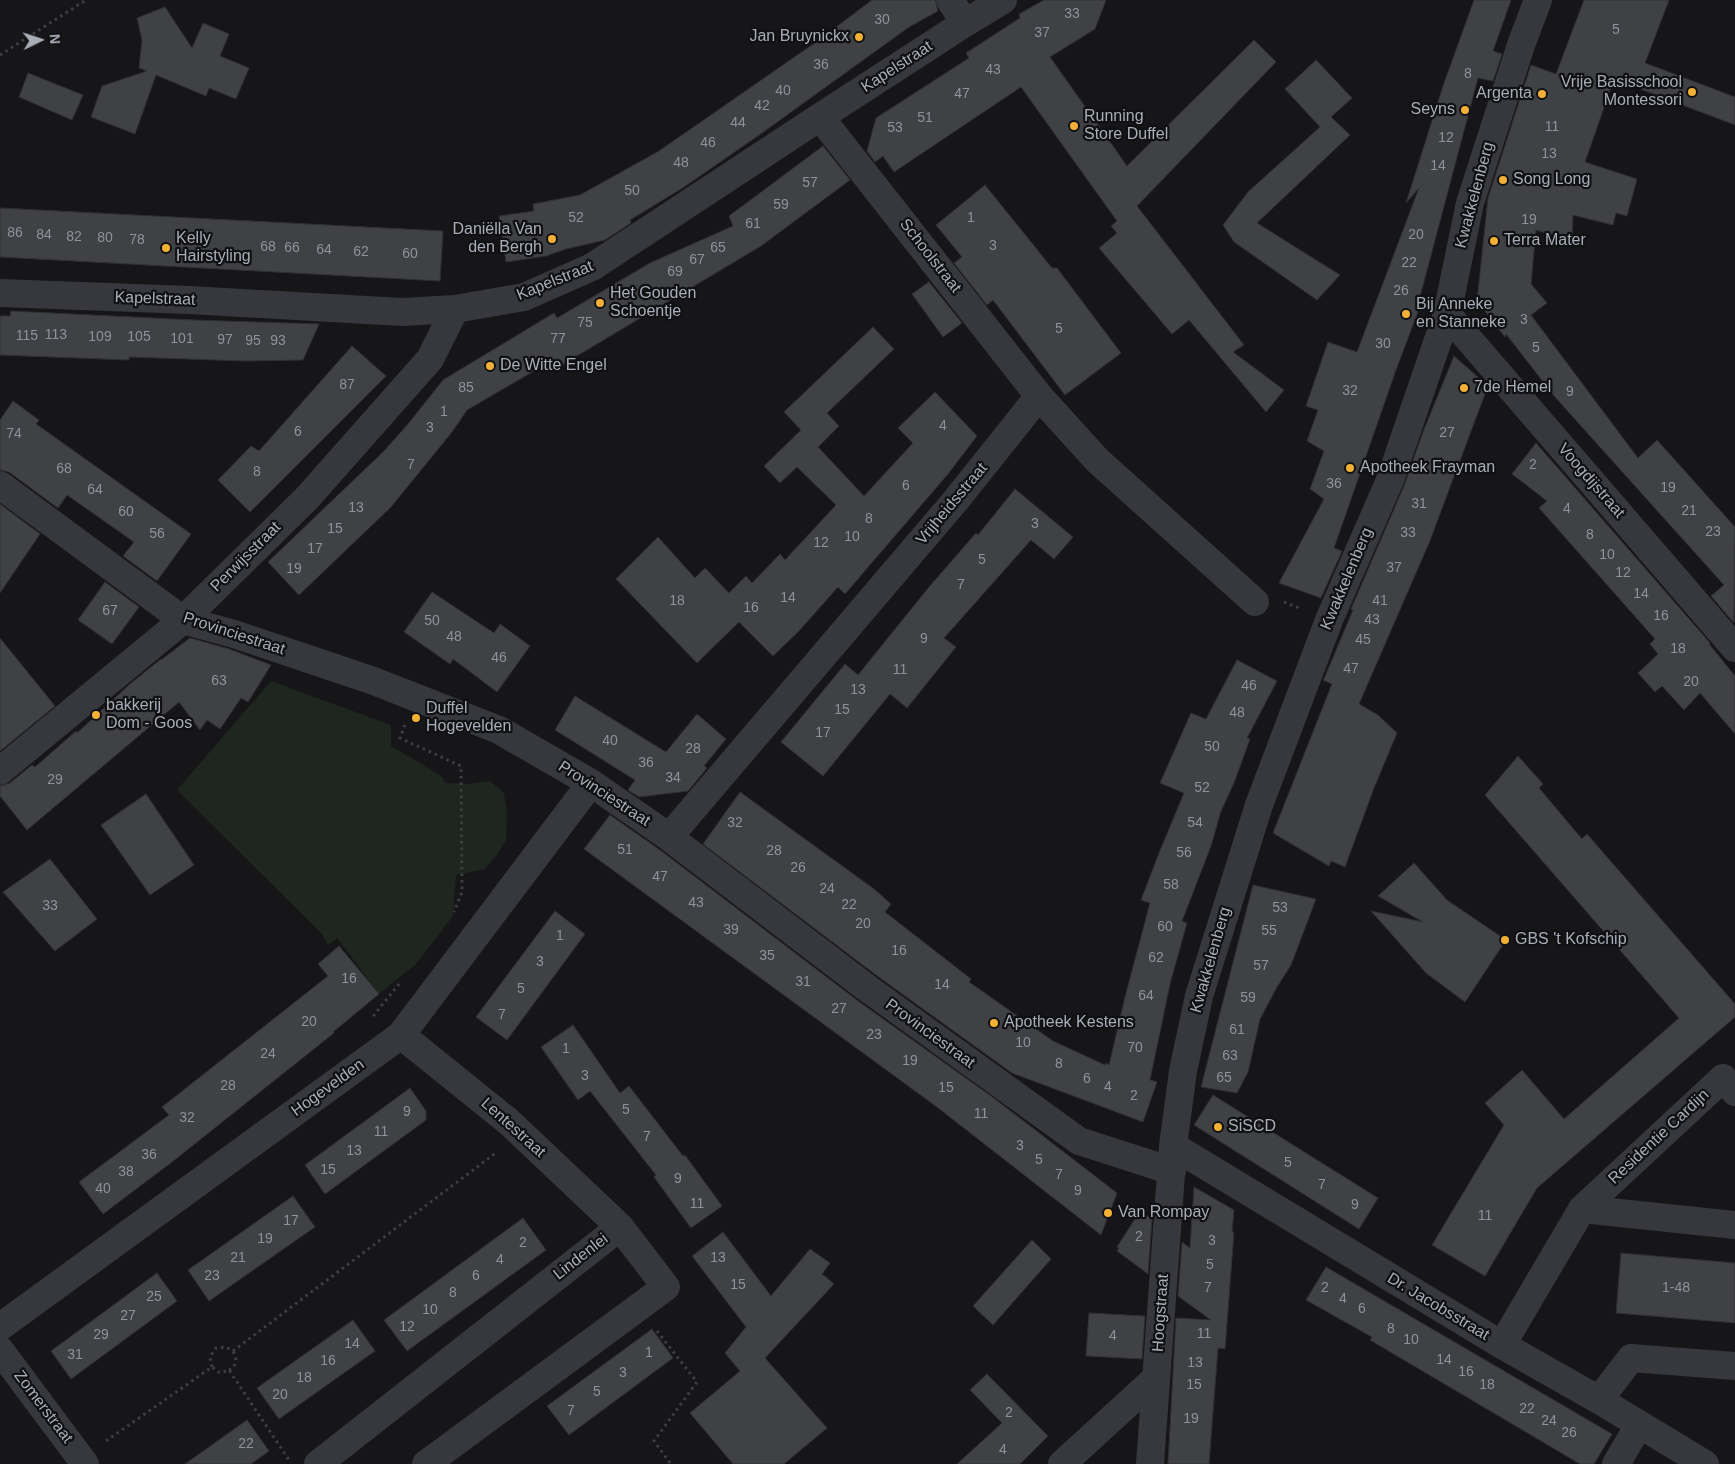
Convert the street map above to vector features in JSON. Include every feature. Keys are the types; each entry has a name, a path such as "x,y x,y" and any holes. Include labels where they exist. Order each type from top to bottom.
{"street":[{"path":"950,0 965,23"},
{"name":"Kapelstraat","path":"0,293 402,312 455,308 524,297 592,267 820,117 1003,0"},
{"name":"Kwakkelenberg","path":"1172,1159 1183,1071 1199,996 1258,805 1329,620 1390,480 1448,314 1470,203 1508,82 1538,0"},
{"name":"Schoolstraat","path":"820,117 1039,396"},
{"name":"Perwijsstraat","path":"0,771 183,620 307,498 430,359 455,308"},
{"name":"Voogdijstraat","path":"1448,314 1735,648"},
{"path":"1039,396 1097,460 1255,602"},
{"name":"Vrijheidsstraat","path":"669,837 949,508 1039,396"},
{"name":"Provinciestraat","path":"0,485 183,620 243,637 371,680 500,730 591,783 669,837 867,988 1079,1141 1172,1159"},
{"name":"Hogevelden","path":"0,1327 401,1035 591,783"},
{"name":"Lentestraat","path":"401,1035 509,1122 620,1226"},
{"name":"Residentie Cardijn","path":"1502,1345 1582,1209 1723,1078 1735,1092"},
{"name":"Dr. Jacobsstraat","path":"1172,1159 1502,1345 1705,1464"},
{"name":"Hoogstraat","path":"1150,1464 1172,1159"},
{"name":"Residentie Cardijn","path":"1582,1209 1735,1225"},
{"name":"Lindenlei","path":"318,1464 620,1226 666,1286 426,1464"},
{"name":"Zomerstraat","path":"0,1350 83,1462"},
{"path":"1598,1400 1631,1358 1735,1366"},
{"path":"1062,1464 1156,1378"},
{"path":"1616,1464 1639,1425"}],"path":[{"path":"0,56 86,0"},
{"path":"1255,602 1272,597 1329,620"},
{"path":"415,697 400,738 461,766 462,892 453,916"},
{"path":"401,1035 374,1015 404,977"},
{"path":"233,1350 520,1134"},
{"path":"639,1307 697,1382 654,1441 669,1464"},
{"path":"226,1347 233,1350 236,1358 234,1367 220,1373 212,1367 210,1357 216,1348 226,1347"},
{"path":"83,1462 212,1367"},
{"path":"228,1370 291,1464"}],"shaded area":[{"path":"271,681 391,725 391,746 440,775 446,783 466,784 490,781 504,793 507,813 506,840 485,869 456,875 453,916 416,964 379,994 337,938 328,945 322,934 177,790"}],"building":[{"path":"872,0 935,0 938,11 909,27 762,133 684,187 630,220 631,223 605,240 566,249 546,256 506,262 499,216 534,211 533,204 580,195 659,151 819,40"},
{"path":"1044,0 1106,0 1095,29 1050,57 1127,166 1254,40 1276,62 1137,206 1244,345 1233,352 1284,390 1266,412 1189,320 1172,334 1099,248 1117,233 1111,226 1117,221 1021,87 894,172 883,156 875,162 867,151 876,118 969,58 966,53 1020,18 1019,14"},
{"path":"1474,0 1511,0 1493,51 1502,54 1493,81 1478,78 1417,308 1419,309 1334,548 1342,551 1321,598 1279,583 1324,499 1310,489 1324,451 1307,441 1318,410 1306,406 1328,342 1357,352 1419,188 1406,203 1443,86"},
{"path":"1584,0 1669,0 1645,63 1735,97 1735,125 1614,79 1585,162 1637,179 1627,216 1616,213 1613,225 1573,215 1572,241 1536,230 1531,284 1547,303 1531,315 1638,458 1657,440 1735,527 1734,623 1711,596 1724,585 1555,397 1506,334 1505,337 1477,301 1488,198 1531,65 1556,74"},
{"path":"165,7 192,48 203,23 229,34 220,56 249,68 236,99 209,88 206,96 156,75 135,134 91,117 102,86 147,71 139,68 142,40 137,18"},
{"path":"1316,60 1352,98 1331,117 1350,135 1257,223 1340,275 1317,300 1234,242 1223,225 1248,192 1320,127 1285,89"},
{"path":"28,73 83,95 72,120 19,97"},
{"path":"823,146 850,180 761,246 550,372 546,364 467,410 452,432 391,507 299,595 268,562 384,451 443,380 554,313 557,318 650,263 733,226 729,216"},
{"path":"985,185 1052,268 1057,268 1121,353 1065,395 993,300 987,305 954,263 962,257 936,225"},
{"path":"0,208 443,231 440,281 0,257"},
{"path":"929,282 962,323 943,337 912,294"},
{"path":"11,311 319,324 303,360 244,361 129,357 129,360 0,355 0,316 10,316"},
{"path":"873,327 894,349 827,413 839,426 818,447 864,496 913,443 898,428 935,392 977,436 948,474 845,594 838,587 799,631 773,656 739,622 697,663 616,579 658,537 695,578 705,568 729,593 746,576 752,583 780,554 785,560 836,505 797,467 780,483 764,466 801,430 784,412"},
{"path":"352,346 386,376 250,512 218,480 251,446 259,451"},
{"path":"1454,356 1488,386 1429,543 1359,704 1378,715 1397,733 1374,788 1345,867 1331,861 1329,866 1273,833 1332,684 1323,680 1353,610 1351,609 1404,486 1423,432"},
{"path":"13,401 39,420 36,424 191,534 157,581 123,556 134,542 67,495 58,508 9,472 0,470 0,420"},
{"path":"1536,443 1710,643 1735,676 1735,734 1700,693 1684,710 1662,686 1655,692 1638,673 1658,654 1650,644 1655,639 1539,508 1547,501 1512,474"},
{"path":"1015,489 1073,537 1054,559 1031,540 944,638 956,647 907,708 890,694 823,776 781,742 845,664 858,675 929,587 976,533 978,535"},
{"path":"0,504 40,534 0,593"},
{"path":"105,582 139,607 112,644 78,620"},
{"path":"432,592 494,633 500,624 530,646 497,692 453,659 450,664 404,632"},
{"path":"0,638 55,706 0,751"},
{"path":"190,638 229,649 271,665 248,702 241,698 220,729 207,720 200,730 179,702 27,830 0,796 0,786 10,783 32,765 35,767 76,731 77,733 130,684"},
{"path":"1237,660 1277,681 1247,738 1250,739 1234,783 1221,811 1211,846 1182,921 1187,923 1170,984 1150,1080 1157,1082 1143,1122 1012,1073 876,975 703,844 740,792 874,889 891,904 885,912 971,979 969,982 1053,1041 1105,1065 1106,1063 1109,1065 1150,903 1141,900 1184,793 1160,783 1191,713 1206,719"},
{"path":"575,696 666,752 697,714 726,739 704,766 707,768 688,791 639,797 628,790 635,780 555,730"},
{"path":"1518,756 1543,784 1539,788 1582,839 1587,834 1735,1004 1735,1017 1537,1188 1485,1276 1432,1245 1504,1125 1485,1103 1522,1070 1564,1119 1679,1018 1485,795"},
{"path":"146,794 194,865 150,895 101,825"},
{"path":"610,815 660,850 858,1001 995,1099 1117,1193 1101,1235 937,1107 584,849"},
{"path":"50,859 97,919 55,951 3,892"},
{"path":"1414,863 1447,900 1506,940 1465,1002 1426,973 1371,911 1423,922 1378,896"},
{"path":"1253,885 1316,899 1291,965 1260,1019 1248,1072 1237,1093 1201,1087"},
{"path":"555,911 585,934 507,1040 476,1017"},
{"path":"339,946 379,994 334,1033 172,1162 103,1214 79,1182 169,1115 162,1107 328,976 318,964"},
{"path":"573,1025 620,1093 629,1086 683,1156 685,1155 722,1206 691,1228 654,1177 656,1175 590,1091 578,1100 541,1047"},
{"path":"410,1088 426,1111 426,1120 325,1194 305,1165"},
{"path":"1213,1095 1378,1198 1359,1229 1194,1125"},
{"path":"1194,1187 1234,1210 1225,1349 1218,1348 1209,1464 1168,1464 1176,1318 1211,1320 1178,1296 1182,1242 1190,1248"},
{"path":"293,1196 315,1227 209,1301 188,1270"},
{"path":"1140,1211 1152,1219 1148,1274 1117,1251 1119,1248 1117,1247"},
{"path":"523,1218 546,1250 407,1351 384,1320"},
{"path":"723,1232 771,1296 810,1249 830,1263 822,1274 834,1284 765,1358 827,1428 784,1464 733,1464 690,1413 740,1371 725,1353 746,1327 692,1256"},
{"path":"1032,1240 1051,1259 993,1325 973,1306"},
{"path":"1621,1253 1735,1263 1735,1323 1616,1313"},
{"path":"1326,1267 1612,1434 1594,1464 1580,1464 1370,1340 1372,1337 1306,1300"},
{"path":"157,1273 177,1301 71,1379 51,1351"},
{"path":"1089,1313 1145,1316 1142,1359 1086,1356"},
{"path":"353,1320 375,1351 279,1419 257,1388"},
{"path":"652,1329 673,1358 569,1435 547,1406"},
{"path":"987,1374 1048,1436 1020,1464 957,1464 1002,1423 970,1390"},
{"path":"247,1420 269,1451 251,1464 185,1464"}],"place":[{"name":"Jan Bruynickx","path":"859,37"},
{"name":"Vrije Basisschool Montessori","path":"1692,92"},
{"name":"Argenta","path":"1542,94"},
{"name":"Seyns","path":"1465,110"},
{"name":"Running Store Duffel","path":"1074,126"},
{"name":"Song Long","path":"1503,180"},
{"name":"Daniëlla Van den Bergh","path":"552,239"},
{"name":"Terra Mater","path":"1494,241"},
{"name":"Kelly Hairstyling","path":"166,248"},
{"name":"Het Gouden Schoentje","path":"600,303"},
{"name":"Bij Anneke en Stanneke","path":"1406,314"},
{"name":"De Witte Engel","path":"490,366"},
{"name":"7de Hemel","path":"1464,388"},
{"name":"Apotheek Frayman","path":"1350,468"},
{"name":"bakkerij Dom - Goos","path":"96,715"},
{"name":"Duffel Hogevelden","path":"416,718"},
{"name":"GBS 't Kofschip","path":"1505,940"},
{"name":"Apotheek Kestens","path":"994,1023"},
{"name":"SiSCD","path":"1218,1127"},
{"name":"Van Rompay","path":"1108,1213"}]}
